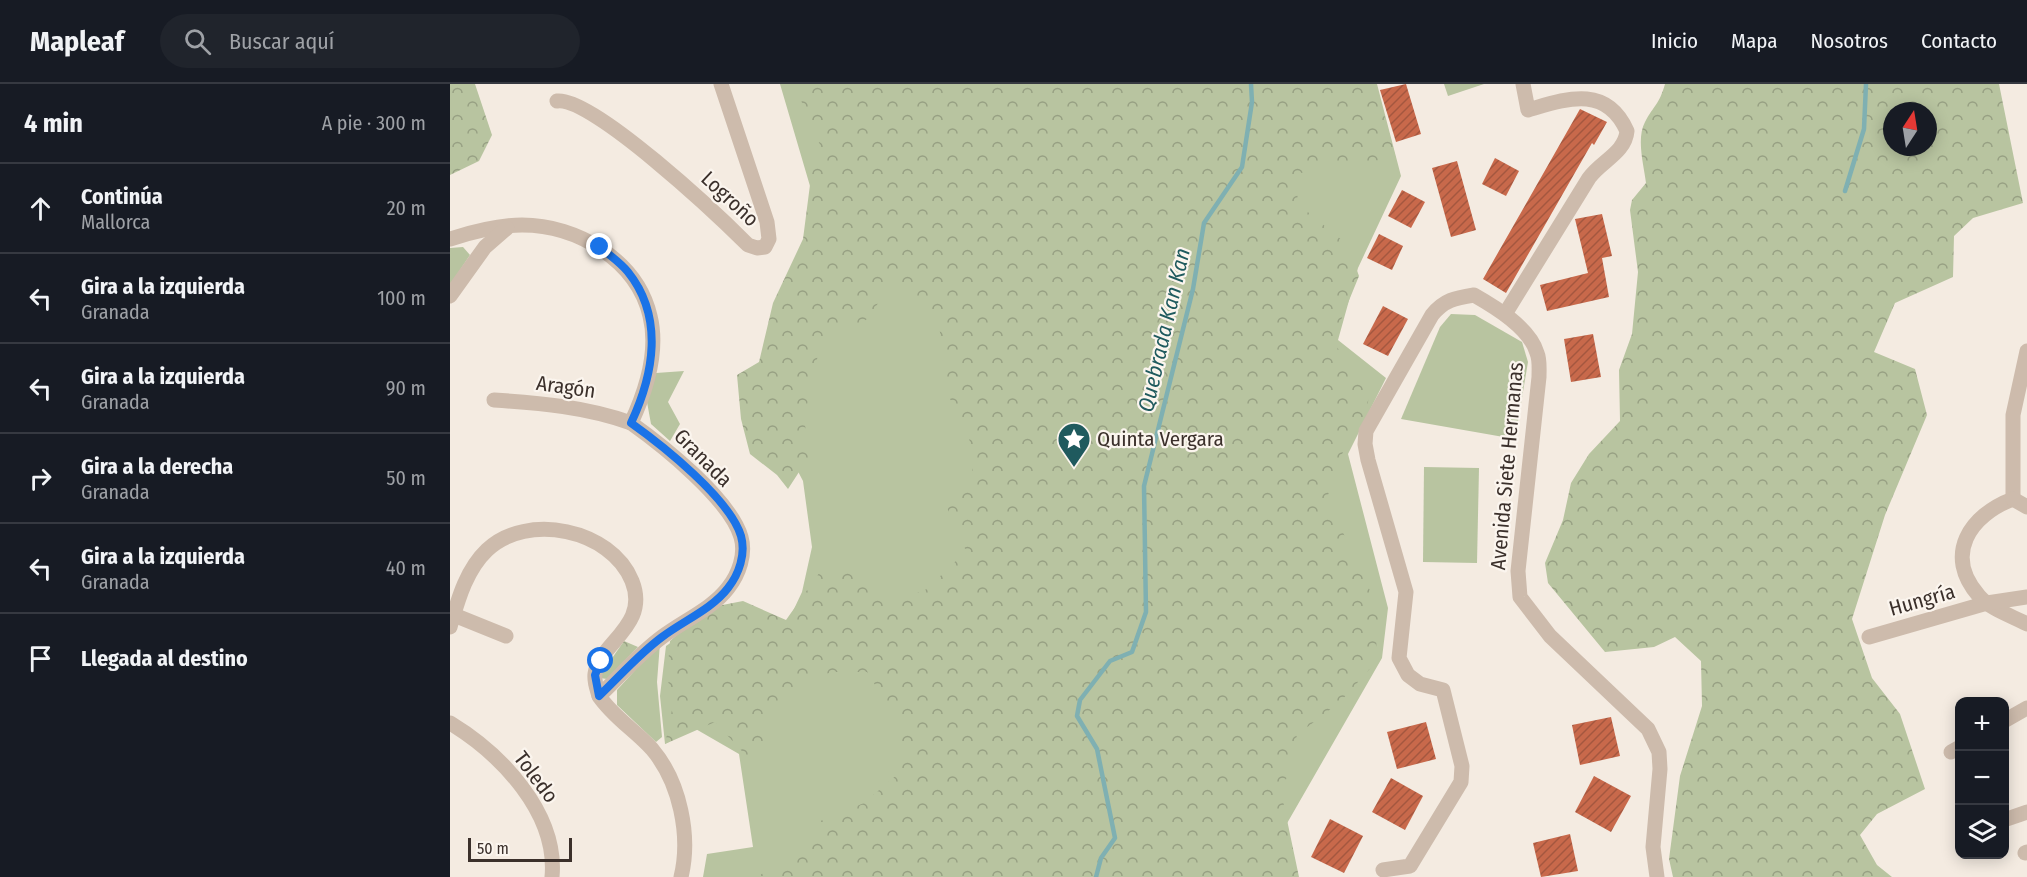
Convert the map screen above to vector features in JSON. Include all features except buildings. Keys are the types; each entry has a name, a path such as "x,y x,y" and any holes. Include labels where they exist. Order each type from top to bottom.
{"street":[{"name":"Logroño","path":"557,101 566,100 577,105 633,143 661,164 748,245 758,248 765,247 768,239 767,222 721,84"},
{"path":"1505,314 1589,178 1603,161 1623,147 1627,131 1611,109 1582,97 1528,110 1523,84"},
{"path":"453,238 490,229 521,225 569,233 600,247 632,279 651,316 653,341 649,375 631,423"},
{"path":"450,296 479,255 507,228"},
{"path":"453,238 471,241 479,255"},
{"name":"Avenida Siete Hermanas","path":"1383,870 1410,866 1461,782 1462,766 1443,690 1420,684 1408,675 1399,658 1406,592 1368,460 1365,444 1366,431 1432,315 1441,304 1450,298 1474,295 1505,314 1535,346 1539,356 1539,377 1518,571 1520,597 1550,636 1648,729 1659,752 1660,769 1653,847 1657,877"},
{"path":"2013,499 2013,415 2027,351"},
{"name":"Aragón","path":"494,400 536,403 594,412 631,423"},
{"name":"Granada","path":"599,696 652,645 703,610 728,588 742,560 741,537 719,502 662,445 631,423"},
{"path":"2013,499 2027,507"},
{"path":"2013,499 1983,515 1967,533 1962,556 1968,579 1987,603 2027,624"},
{"path":"506,636 452,621 467,577 486,551 499,540 530,529 552,529 573,534 617,557 631,579 636,596 632,615 597,669 596,685 599,696 653,751 671,785 684,823 681,877"},
{"name":"Hungría","path":"1869,637 1987,603 2027,597"},
{"path":"2009,718 2027,708"},
{"name":"Toledo","path":"450,723 472,736 505,767 526,794 543,821 554,856 552,877"},
{"path":"2009,818 2027,812"}],"green space":[{"path":"450,84 475,84 492,135 479,161 450,175"},
{"name":"Quinta Vergara","path":"780,84 1377,84 1401,176 1358,268 1338,340 1386,378 1348,454 1388,608 1382,658 1278,839 1285,877 703,877 707,854 753,847 739,754 694,728 665,744 660,696 666,646 725,606 786,626 802,592 812,547 803,481 779,435 825,237"},
{"name":"Quinta Vergara","path":"794,84 1376,84 1396,159 1356,162 1296,174 1298,204 1348,245 1359,276 1332,342 1370,384 1367,411 1342,454 1327,498 1379,610 1375,663 1340,702 1297,735 1282,796 1299,877 760,877 801,850 818,822 864,803 899,773 898,722 867,672 832,672 813,679 769,706 763,742 753,763 715,722 665,744 674,700 667,678 670,641 707,608 743,601 786,620 822,569 849,568 889,604 927,589 966,551 945,503 973,477 969,436 946,391 939,323 892,284 866,320 821,341 804,419 810,455 788,489 777,475 750,454 741,419 737,375 759,362 773,303 803,239 811,177 820,145"},
{"path":"1444,84 1484,84 1448,96"},
{"path":"1665,84 1999,84 2023,203 1973,218 1954,236 1953,277 1895,303 1874,352 1915,369 1927,415 1885,515 1852,619 1872,678 1900,714 1925,789 1877,814 1860,835 1877,865 1892,877 1673,877 1669,859 1680,776 1702,706 1701,661 1675,637 1654,647 1605,652 1548,583 1545,563 1563,520 1571,483 1589,454 1620,421 1619,370 1632,334 1638,272 1630,210 1632,200 1646,183 1641,152 1642,129"},
{"path":"463,247 470,255 450,285 450,248"},
{"path":"1451,314 1475,315 1522,342 1528,362 1515,439 1401,419 1440,327"},
{"path":"684,371 668,402 680,424 670,441 651,424 647,402 656,373"},
{"path":"1424,467 1479,468 1477,563 1423,562"},
{"path":"624,641 638,647 607,679 600,678 601,674"},
{"path":"660,643 657,682 662,737 656,742 617,705 617,690"}],"waterway":[{"name":"Quebrada Kan Kan","path":"1096,877 1101,858 1115,838 1097,749 1077,716 1080,700 1110,661 1132,652 1146,612 1144,486 1193,289 1204,223 1242,167 1252,102 1251,84"},
{"path":"1845,191 1864,129 1866,84"}],"place":[{"name":"Quinta Vergara","path":"1074,468"}],"route":[{"path":"600,247 627,271 642,295 651,316 653,341 649,375 641,402 631,423 662,445 719,502 741,537 742,560 728,588 703,610 652,645 599,696 595,675 601,661"}]}
